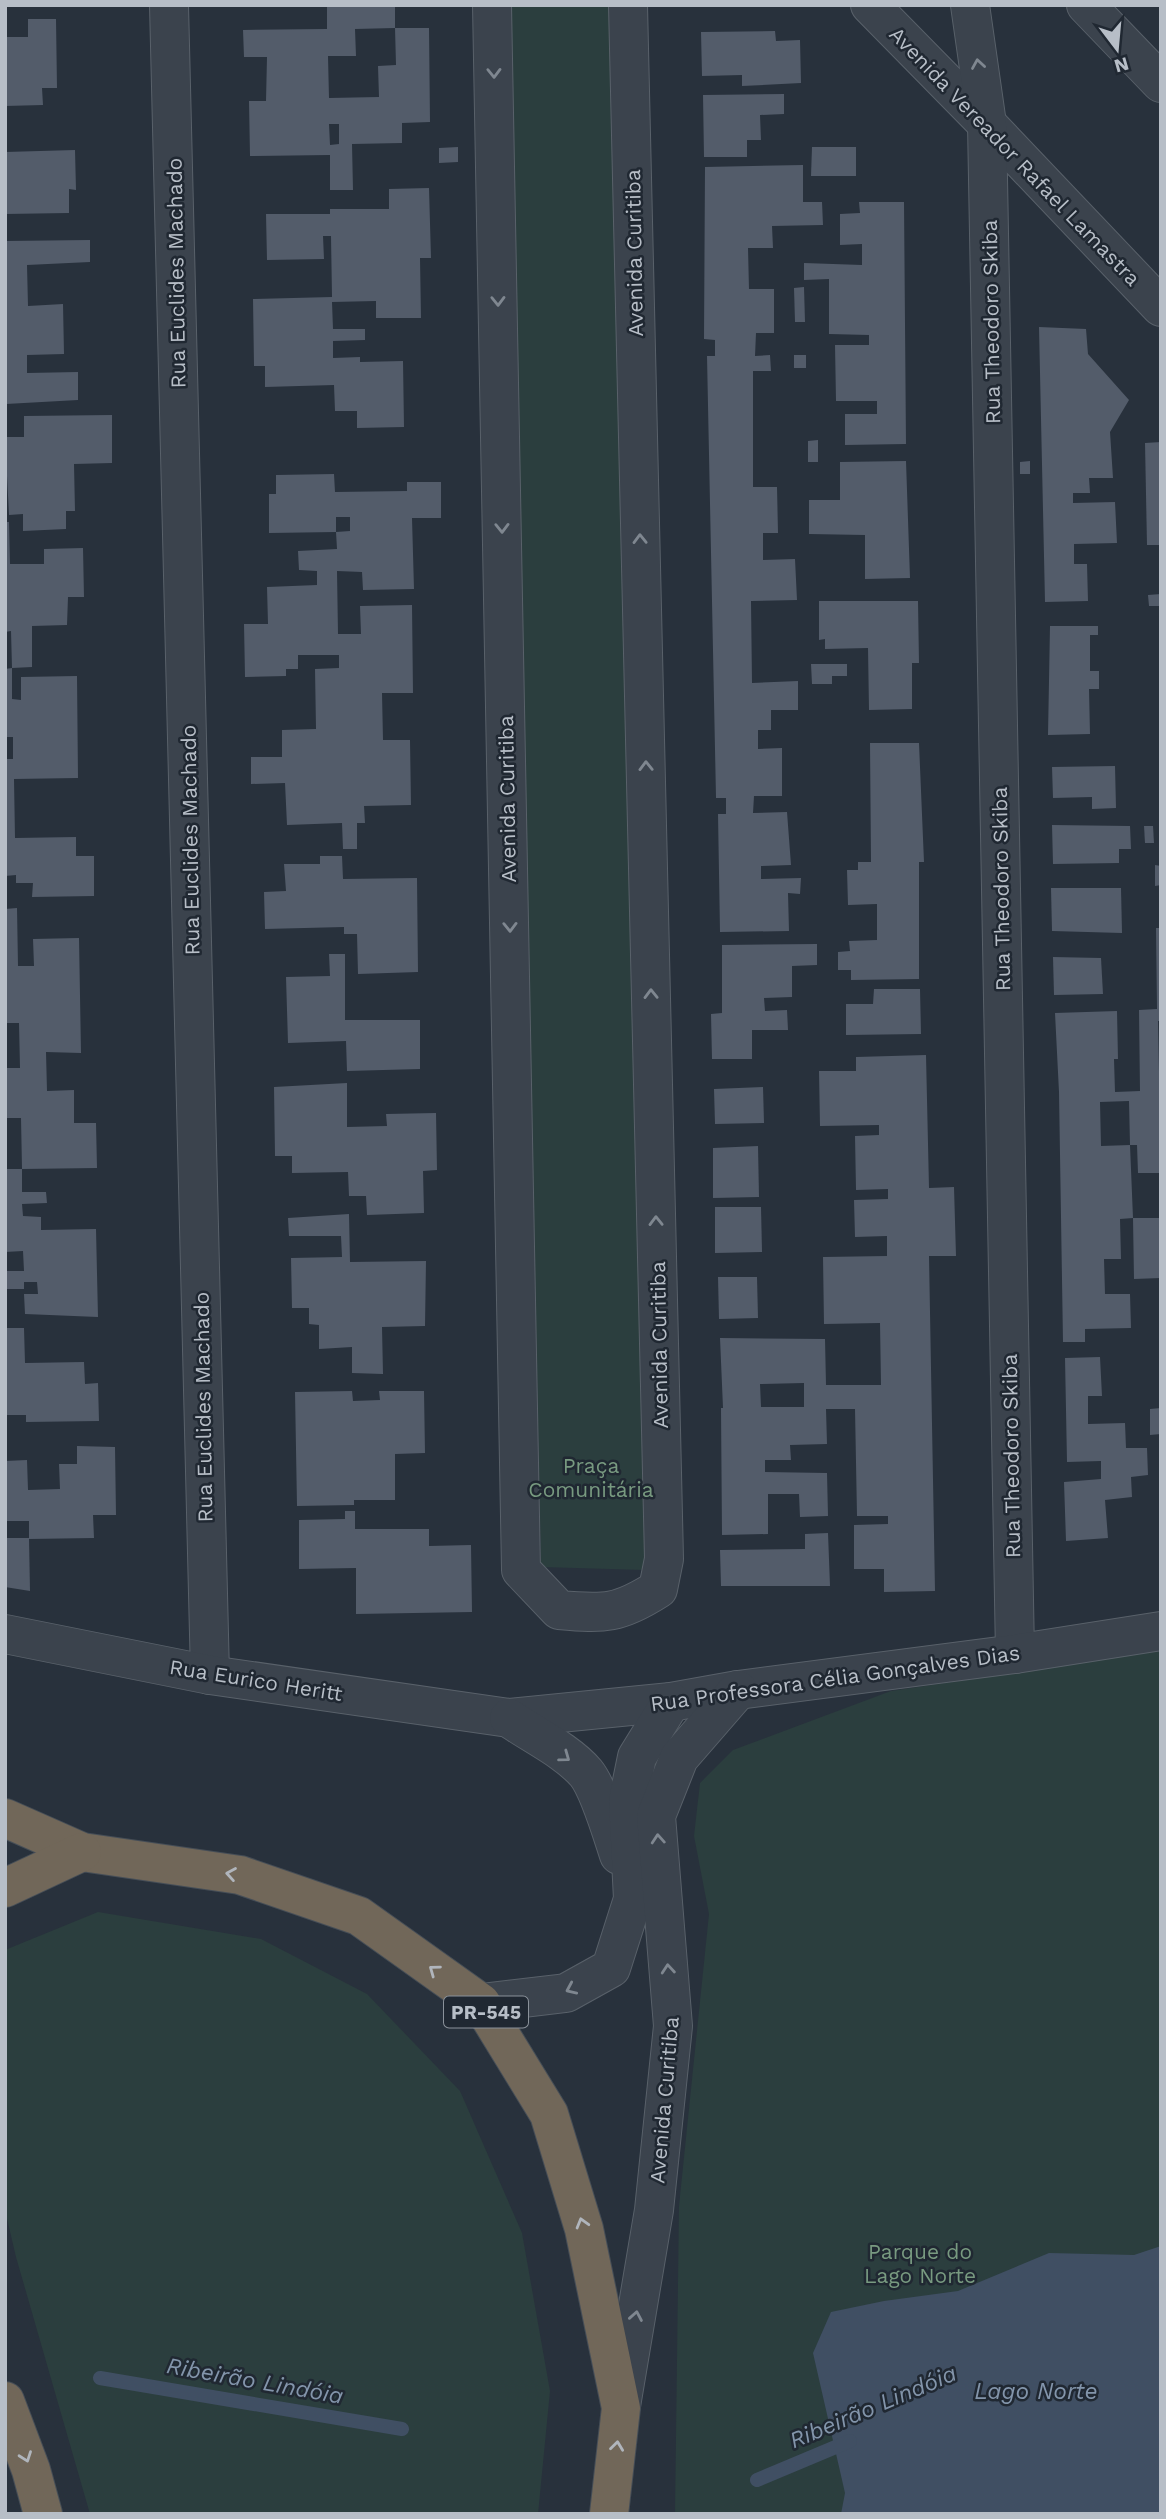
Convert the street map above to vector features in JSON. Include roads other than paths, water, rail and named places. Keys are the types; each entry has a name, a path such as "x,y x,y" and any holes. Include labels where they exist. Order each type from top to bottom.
{"highway":[{"name":"PR-545","path":"5,1818 82,1852 240,1875 359,1916 481,2004 549,2114 584,2229 621,2408 609,2514"},
{"path":"5,1888 82,1852"},
{"path":"5,2401 31,2470 43,2514"}],"street":[{"name":"Rua Euclides Machado","path":"169,5 210,1675"},
{"name":"Avenida Curitiba","path":"492,5 521,1570 559,1610 595,1613 631,1606 658,1588 664,1559 628,5"},
{"name":"Avenida Vereador Rafael Lamastra","path":"870,5 1161,307"},
{"name":"Rua Theodoro Skiba","path":"970,5 987,124 1015,1654"},
{"path":"1086,5 1161,83"},
{"name":"Rua Professora Célia Gonçalves Dias","path":"509,1718 670,1702 738,1690 1015,1654 1161,1631"},
{"name":"Rua Eurico Heritt","path":"5,1634 210,1675 509,1718"},
{"name":"Avenida Curitiba","path":"621,2408 654,2210 673,2026 656,1816 680,1758 738,1690"},
{"path":"481,2004 566,1993 611,1968 633,1899 628,1801 637,1757 670,1702"},
{"path":"509,1718 587,1774 607,1818 633,1899"}],"water":[{"name":"Lago Norte","path":"1161,2246 1161,2514 841,2514 845,2493 813,2353 831,2312 884,2301 958,2291 1049,2253 1134,2255"}],"waterway":[{"name":"Ribeirão Lindóia","path":"100,2378 402,2429"},
{"name":"Ribeirão Lindóia","path":"757,2480 850,2441"}],"park label":[{"name":"Praça Comunitária","path":"591,1477"},
{"name":"Parque do Lago Norte","path":"920,2263"}]}
